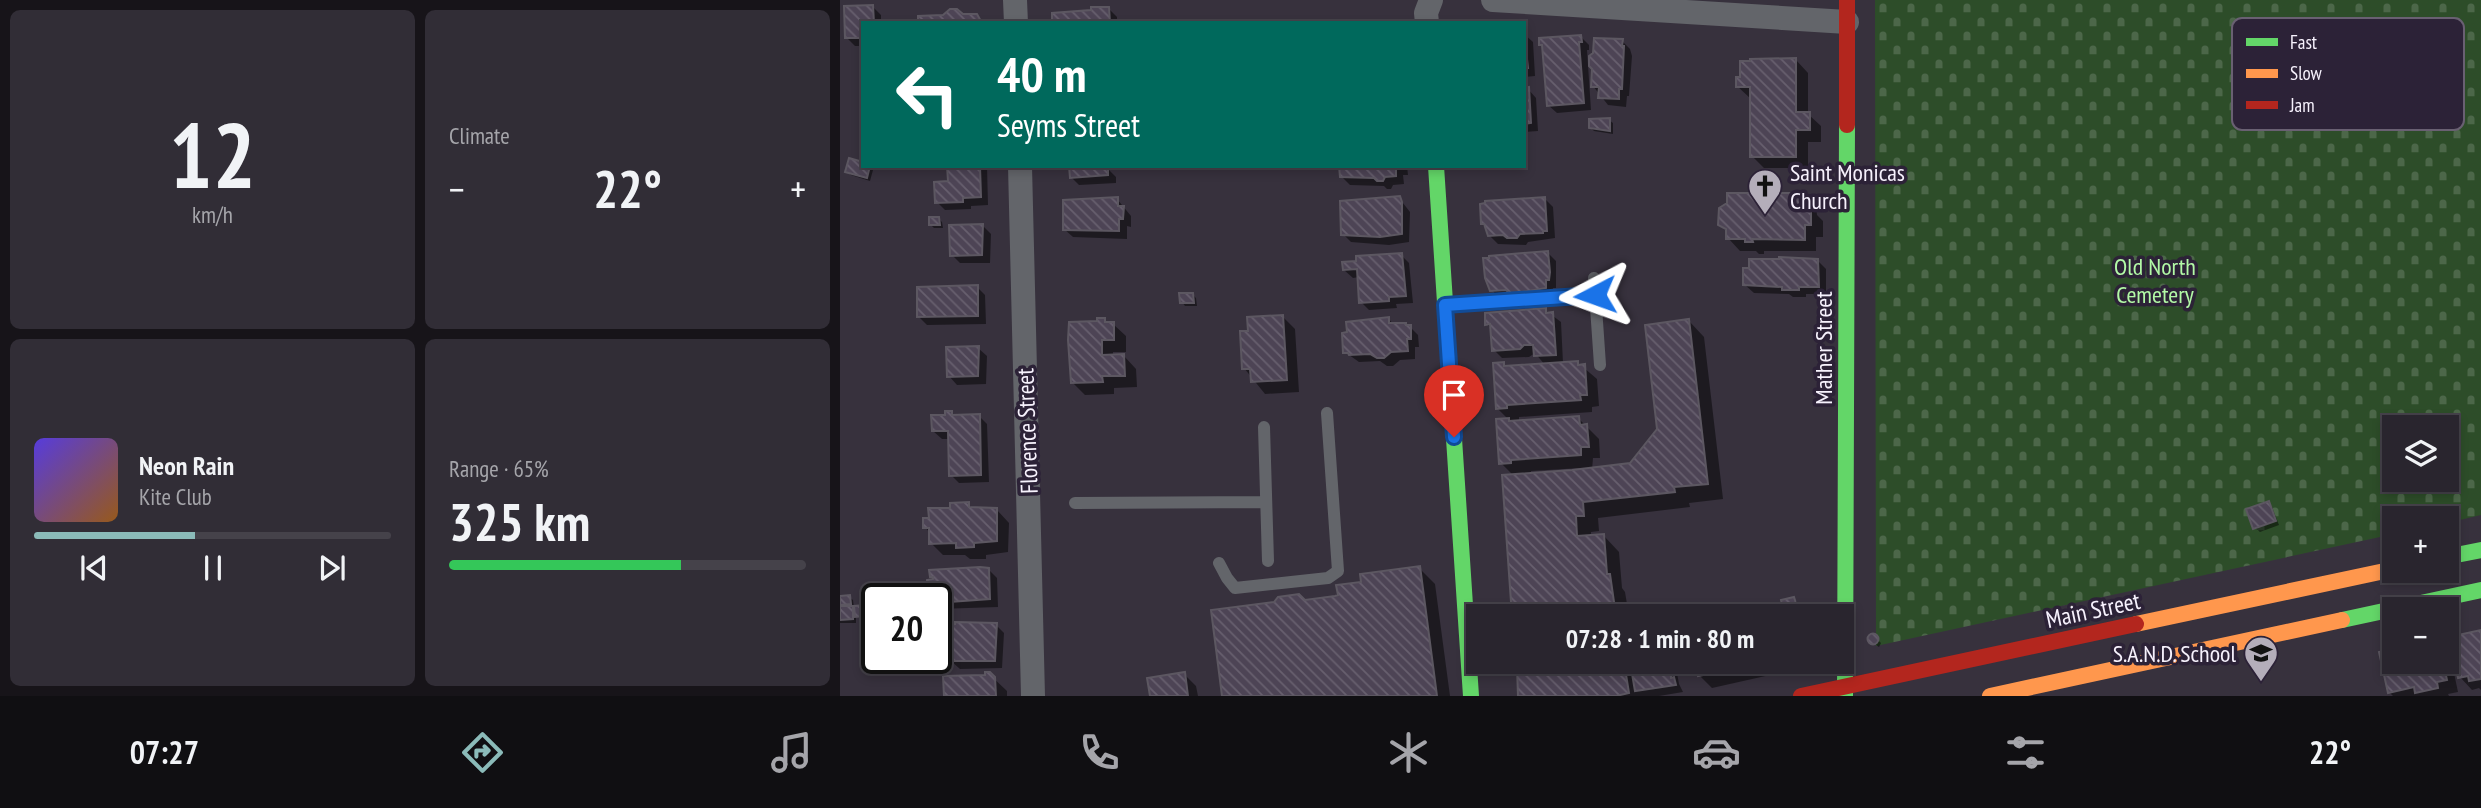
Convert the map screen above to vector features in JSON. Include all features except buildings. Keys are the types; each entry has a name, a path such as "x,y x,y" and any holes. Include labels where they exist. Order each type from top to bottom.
{"street":[{"path":"1015,0 1016,21"},
{"path":"1427,21 1426,13 1431,0"},
{"path":"1493,0 1847,11"},
{"name":"Mather Street","path":"1845,691 1847,11"},
{"name":"Florence Street","path":"1020,168 1033,696"},
{"path":"1436,168 1471,696"},
{"path":"2459,554 2481,550"},
{"name":"Main Street","path":"1801,696 1845,691 2382,572"},
{"path":"1990,696 2481,590"}],"lane":[{"path":"1594,278 1600,365"},
{"path":"1445,305 1595,295"},
{"path":"1219,563 1227,579 1235,587 1328,578 1338,571 1326,413"},
{"path":"1264,427 1268,561"},
{"path":"1075,503 1266,502"}],"green space":[{"name":"Old North Cemetery","path":"1875,0 2481,0 2481,515 2459,520 2459,506 2382,506 2382,537 1876,646"}],"traffic: fast":[{"path":"1845,696 1847,125"},
{"path":"1436,168 1471,696"},
{"path":"2459,554 2481,550"},
{"path":"2342,620 2481,590"}],"traffic: slow":[{"path":"2136,624 2382,572"},
{"path":"1990,696 2342,620"}],"traffic: jam":[{"path":"1847,0 1847,125"},
{"path":"1801,696 2136,624"}],"place":[{"name":"Saint Monicas Church","path":"1765,216"},
{"name":"S.A.N.D. School","path":"2261,683"}],"route":[{"path":"1454,437 1445,305 1595,295"}]}
